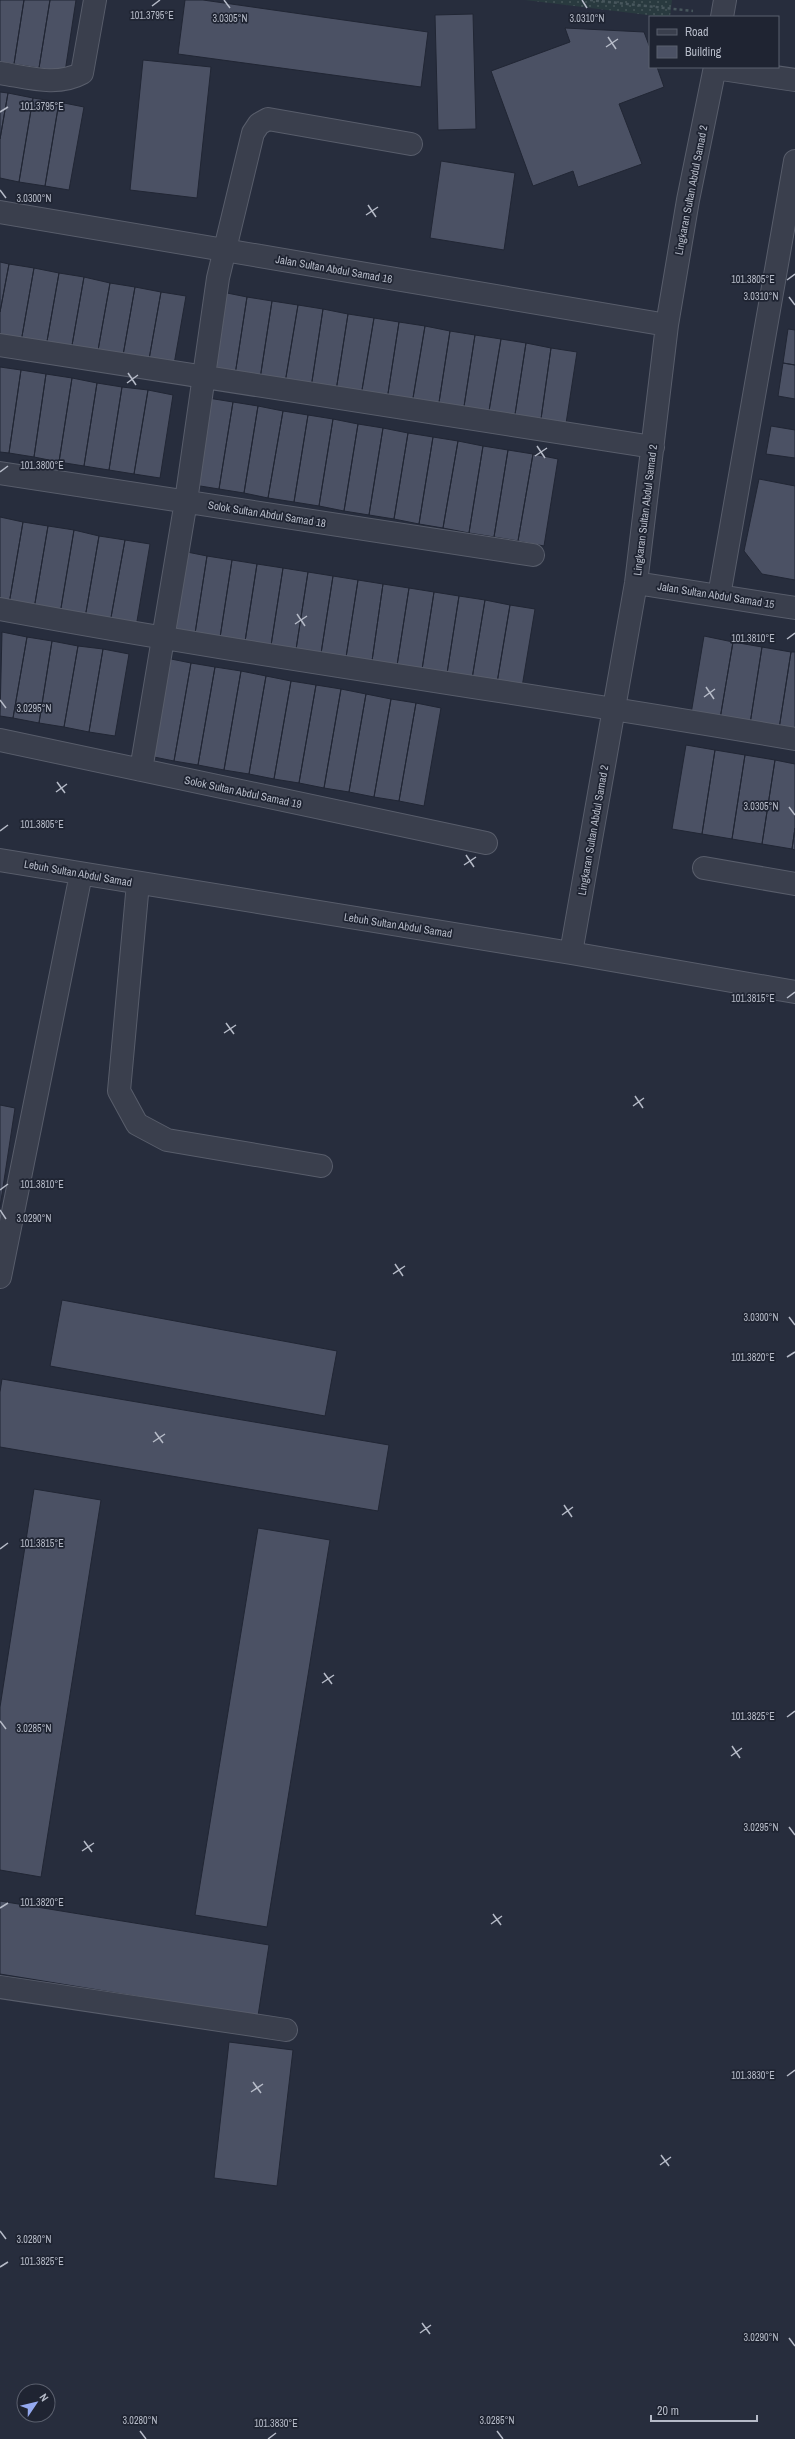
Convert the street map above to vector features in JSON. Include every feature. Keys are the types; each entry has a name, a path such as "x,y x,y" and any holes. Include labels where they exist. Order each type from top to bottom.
{"street":[{"path":"0,74 55,81 71,79 82,73 95,0"},
{"name":"Lingkaran Sultan Abdul Samad 2","path":"571,953 636,583 667,325 688,200 715,68"},
{"path":"721,68 795,80"},
{"path":"141,770 186,502 218,278 252,133 259,124 268,119 411,144"},
{"path":"718,596 795,161"},
{"name":"Jalan Sultan Abdul Samad 16","path":"0,212 667,325"},
{"path":"0,345 203,378 653,447"},
{"name":"Solok Sultan Abdul Samad 18","path":"0,472 533,555"},
{"name":"Jalan Sultan Abdul Samad 15","path":"636,583 795,608"},
{"path":"0,609 163,639 614,708 795,739"},
{"name":"Solok Sultan Abdul Samad 19","path":"0,740 486,844"},
{"name":"Lebuh Sultan Abdul Samad","path":"0,860 571,953 795,992"},
{"path":"704,868 795,884"},
{"path":"0,1277 81,874"},
{"path":"138,883 119,1091 137,1124 167,1140 321,1166"},
{"path":"0,1987 286,2030"}],"path":[{"path":"590,0 723,10"}],"shaded area":[{"path":"525,0 672,0 670,16 656,16"}],"building":[{"path":"0,0 24,0 14,64 0,62"},
{"path":"24,0 50,0 39,68 14,64"},
{"path":"50,0 76,0 65,72 39,68"},
{"path":"185,0 203,0 428,32 421,87 178,54"},
{"path":"473,14 476,129 438,130 435,15"},
{"path":"565,28 644,32 649,45 649,68 657,68 664,87 619,104 642,164 578,187 573,171 533,186 491,71 570,42"},
{"path":"143,60 211,67 197,198 130,190"},
{"path":"0,92 8,93 0,139"},
{"path":"8,93 33,98 19,182 0,178 0,139"},
{"path":"33,98 59,102 45,186 19,182"},
{"path":"59,102 84,107 69,190 45,186"},
{"path":"441,161 515,173 504,250 430,238"},
{"path":"0,262 9,264 0,312"},
{"path":"9,264 34,268 21,342 0,338 0,312"},
{"path":"34,268 59,273 46,347 21,342"},
{"path":"59,273 84,277 71,351 46,347"},
{"path":"84,277 110,283 97,356 71,351"},
{"path":"110,283 135,287 122,361 97,356"},
{"path":"135,287 161,292 148,365 122,361"},
{"path":"161,292 186,296 173,370 148,365"},
{"path":"222,292 247,297 235,375 209,370"},
{"path":"247,297 272,301 260,379 235,375"},
{"path":"272,301 298,305 285,383 260,379"},
{"path":"298,305 323,309 311,388 285,383"},
{"path":"323,309 348,314 336,391 311,388"},
{"path":"348,314 374,318 361,396 336,391"},
{"path":"374,318 399,322 387,400 361,396"},
{"path":"399,322 425,326 412,404 387,400"},
{"path":"425,326 450,331 438,409 412,404"},
{"path":"788,329 795,330 795,365 783,363"},
{"path":"450,331 475,335 463,413 438,409"},
{"path":"475,335 501,339 488,417 463,413"},
{"path":"501,339 526,343 514,421 488,417"},
{"path":"526,343 551,348 540,426 514,421"},
{"path":"551,348 577,352 565,430 540,426"},
{"path":"783,363 795,365 795,399 778,396"},
{"path":"0,367 21,370 9,453 0,452"},
{"path":"21,370 46,374 34,457 9,453"},
{"path":"46,374 72,378 59,462 34,457"},
{"path":"72,378 97,383 84,466 59,462"},
{"path":"97,383 122,387 109,470 84,466"},
{"path":"122,387 148,390 134,474 109,470"},
{"path":"148,390 173,395 160,478 134,474"},
{"path":"208,398 233,402 219,489 194,485"},
{"path":"233,402 258,406 244,493 219,489"},
{"path":"258,406 283,411 268,498 244,493"},
{"path":"283,411 308,415 294,502 268,498"},
{"path":"308,415 333,419 319,506 294,502"},
{"path":"333,419 358,424 344,511 319,506"},
{"path":"358,424 383,428 369,515 344,511"},
{"path":"771,426 795,430 795,458 766,454"},
{"path":"383,428 408,433 394,519 369,515"},
{"path":"408,433 433,437 419,524 394,519"},
{"path":"433,437 458,441 443,528 419,524"},
{"path":"458,441 483,446 469,533 443,528"},
{"path":"483,446 508,450 494,537 469,533"},
{"path":"508,450 533,454 518,541 494,537"},
{"path":"533,454 558,459 544,546 518,541"},
{"path":"759,479 795,486 795,580 762,574 744,551"},
{"path":"0,517 23,522 9,604 0,603"},
{"path":"23,522 48,526 34,609 9,604"},
{"path":"48,526 74,530 60,614 34,609"},
{"path":"74,530 99,536 85,618 60,614"},
{"path":"99,536 125,540 110,623 85,618"},
{"path":"125,540 150,544 136,627 110,623"},
{"path":"182,551 207,556 194,640 169,635"},
{"path":"207,556 232,560 219,644 194,640"},
{"path":"232,560 257,564 244,648 219,644"},
{"path":"257,564 283,568 270,652 244,648"},
{"path":"283,568 308,572 295,656 270,652"},
{"path":"308,572 333,576 320,660 295,656"},
{"path":"333,576 358,580 345,664 320,660"},
{"path":"358,580 383,584 371,668 345,664"},
{"path":"383,584 409,588 396,672 371,668"},
{"path":"409,588 434,592 421,676 396,672"},
{"path":"434,592 459,596 446,680 421,676"},
{"path":"459,596 485,600 471,685 446,680"},
{"path":"485,600 510,605 496,689 471,685"},
{"path":"510,605 535,609 521,693 496,689"},
{"path":"2,632 27,637 13,718 0,716"},
{"path":"704,636 733,642 720,719 691,714"},
{"path":"27,637 52,641 39,723 13,718"},
{"path":"52,641 78,646 64,727 39,723"},
{"path":"733,642 762,647 750,724 720,719"},
{"path":"78,646 103,649 89,732 64,727"},
{"path":"762,647 791,652 779,729 750,724"},
{"path":"103,649 129,654 115,736 89,732"},
{"path":"791,652 795,652 795,732 779,729"},
{"path":"166,658 191,663 174,761 149,756"},
{"path":"191,663 215,667 198,765 174,761"},
{"path":"215,667 241,671 224,770 198,765"},
{"path":"241,671 266,676 249,774 224,770"},
{"path":"266,676 291,681 274,779 249,774"},
{"path":"291,681 316,685 299,783 274,779"},
{"path":"316,685 341,689 324,788 299,783"},
{"path":"341,689 366,694 349,792 324,788"},
{"path":"366,694 391,699 374,797 349,792"},
{"path":"391,699 416,703 399,801 374,797"},
{"path":"416,703 441,708 424,806 399,801"},
{"path":"686,745 715,750 702,834 672,829"},
{"path":"715,750 745,755 732,839 702,834"},
{"path":"745,755 775,760 762,844 732,839"},
{"path":"775,760 795,764 795,828 792,849 762,844"},
{"path":"795,828 795,850 792,849"},
{"path":"0,1105 15,1108 0,1207"},
{"path":"62,1300 337,1351 325,1416 50,1366"},
{"path":"2,1379 389,1445 378,1511 0,1447 0,1392"},
{"path":"34,1489 101,1500 41,1877 0,1870 0,1707"},
{"path":"258,1528 330,1540 267,1927 195,1915"},
{"path":"0,1901 269,1945 258,2016 0,1974"},
{"path":"229,2042 293,2050 277,2186 214,2178"}]}
